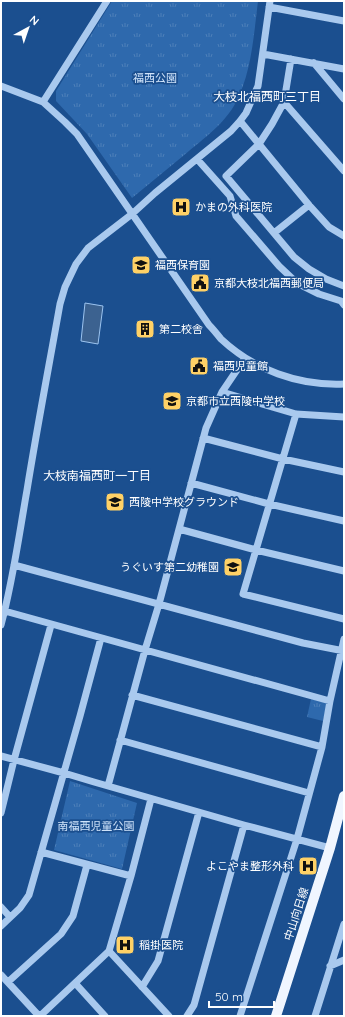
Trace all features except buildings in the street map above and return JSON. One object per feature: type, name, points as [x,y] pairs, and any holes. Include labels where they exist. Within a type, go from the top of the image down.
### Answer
[{"type":"main road","name":"中山向日線","points":[[276,1016],[330,848],[344,796]]},
{"type":"street","points":[[44,102],[107,1]]},
{"type":"street","points":[[1,625],[14,565],[60,304],[65,287],[76,264],[88,248],[132,214],[231,131],[246,113],[258,86],[270,4],[344,21]]},
{"type":"street","points":[[263,54],[344,69]]},
{"type":"street","points":[[291,59],[284,102],[272,124],[259,144],[226,176],[294,257],[309,269],[326,279],[344,286]]},
{"type":"street","points":[[314,63],[344,99]]},
{"type":"street","points":[[1,86],[44,102],[77,134],[209,325],[220,338],[245,358],[266,370],[299,380],[332,385],[344,384]]},
{"type":"street","points":[[284,102],[344,171]]},
{"type":"street","points":[[240,121],[309,205],[329,227],[344,236]]},
{"type":"street","points":[[197,159],[230,196],[236,216],[279,266],[297,283],[319,294],[341,301],[344,305]]},
{"type":"street","points":[[274,233],[309,205]]},
{"type":"street","points":[[108,786],[206,428],[222,392],[245,358]]},
{"type":"street","points":[[222,392],[296,414],[344,417]]},
{"type":"street","points":[[296,414],[243,594],[344,619]]},
{"type":"street","points":[[203,438],[283,459],[344,472]]},
{"type":"street","points":[[191,483],[269,504],[344,521]]},
{"type":"street","points":[[179,529],[256,550],[344,571]]},
{"type":"street","points":[[14,565],[303,643],[343,650]]},
{"type":"street","points":[[3,611],[330,701]]},
{"type":"street","points":[[1,813],[51,625]]},
{"type":"street","points":[[1,926],[20,908],[28,895],[64,773],[101,638]]},
{"type":"street","points":[[240,1016],[298,839],[322,747],[330,701],[343,650],[344,639]]},
{"type":"street","points":[[132,695],[322,747]]},
{"type":"street","points":[[120,740],[309,793]]},
{"type":"street","points":[[1,756],[330,848]]},
{"type":"street","points":[[1,975],[40,1016],[109,951],[131,876],[151,799]]},
{"type":"street","points":[[142,987],[158,961],[199,812]]},
{"type":"street","points":[[187,1016],[194,1005],[244,825]]},
{"type":"street","points":[[41,852],[131,876]]},
{"type":"street","points":[[8,982],[61,934],[72,916],[87,865]]},
{"type":"street","points":[[1,907],[10,917]]},
{"type":"street","points":[[314,1016],[344,924]]},
{"type":"street","points":[[109,951],[169,1016]]},
{"type":"street","points":[[330,966],[344,960]]},
{"type":"street","points":[[75,983],[106,1016]]},
{"type":"green space","name":"福西公園","points":[[112,1],[258,1],[250,62],[239,96],[229,114],[199,143],[132,198],[87,134],[56,101],[56,91]]},
{"type":"green space","points":[[311,699],[327,703],[323,721],[307,717]]},
{"type":"green space","name":"南福西児童公園","points":[[70,781],[137,803],[122,869],[54,850]]},
{"type":"shaded area","points":[[85,303],[103,306],[98,344],[81,341]]},
{"type":"place","name":"かまの外科医院","points":[[181,207]]},
{"type":"place","name":"福西保育園","points":[[141,265]]},
{"type":"place","name":"京都大枝北福西郵便局","points":[[200,283]]},
{"type":"place","name":"第二校舎","points":[[145,329]]},
{"type":"place","name":"福西児童館","points":[[199,366]]},
{"type":"place","name":"京都市立西陵中学校","points":[[172,401]]},
{"type":"place","name":"西陵中学校グラウンド","points":[[115,502]]},
{"type":"place","name":"うぐいす第二幼稚園","points":[[233,567]]},
{"type":"place","name":"よこやま整形外科","points":[[308,866]]},
{"type":"place","name":"稲掛医院","points":[[125,945]]},
{"type":"district","name":"大枝北福西町三丁目","points":[[267,96]]},
{"type":"district","name":"大枝南福西町一丁目","points":[[97,475]]}]
